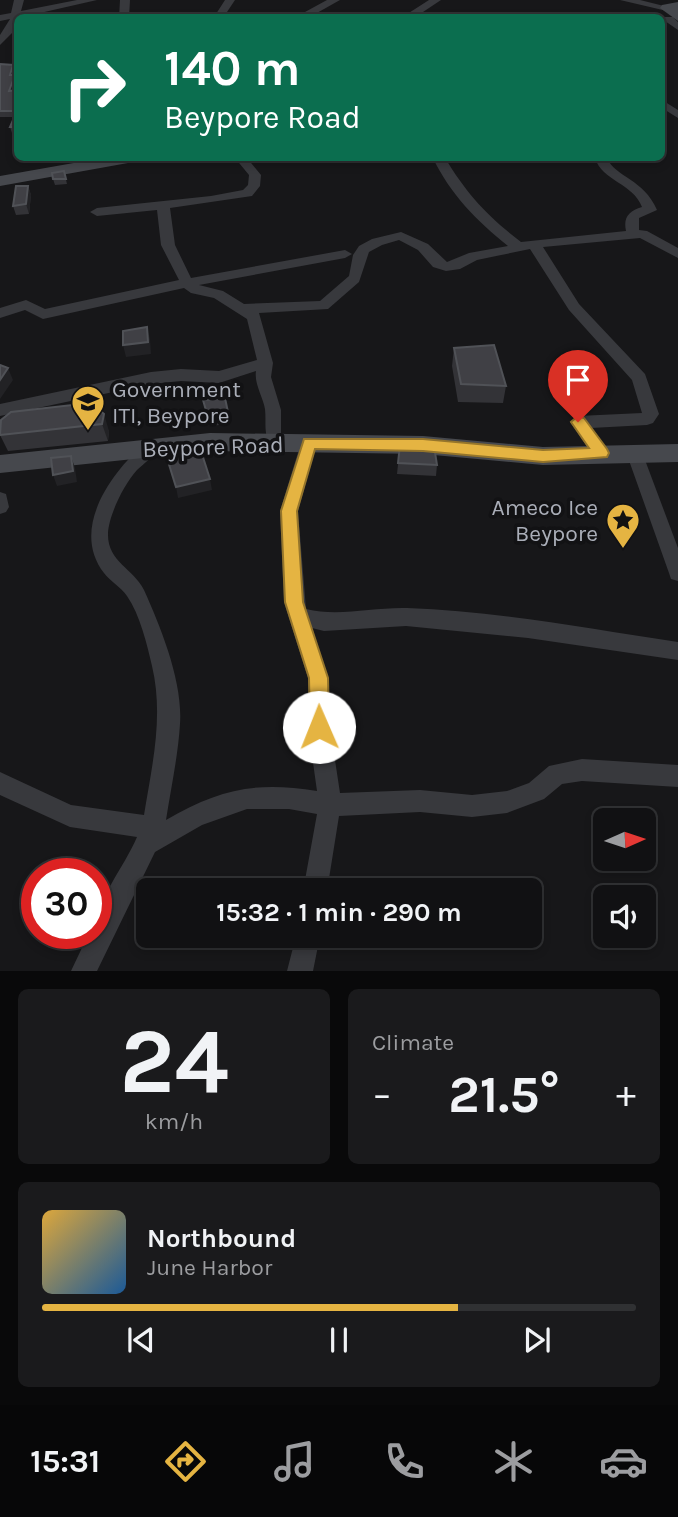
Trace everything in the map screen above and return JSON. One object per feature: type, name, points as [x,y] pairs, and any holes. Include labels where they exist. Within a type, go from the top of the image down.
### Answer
[{"type":"main road","points":[[0,181],[111,161]]},
{"type":"main road","name":"Beypore Road","points":[[0,464],[210,442],[423,445],[543,456],[678,453]]},
{"type":"street","points":[[22,14],[92,0]]},
{"type":"street","points":[[307,14],[335,0]]},
{"type":"street","points":[[412,14],[436,0]]},
{"type":"street","points":[[625,0],[671,14]]},
{"type":"street","points":[[0,42],[14,23]]},
{"type":"street","points":[[97,212],[163,206],[247,193],[254,186],[256,175],[244,161]]},
{"type":"street","points":[[441,161],[460,193],[484,220],[518,247]]},
{"type":"street","points":[[602,161],[604,168],[619,175],[646,197],[650,211],[638,211],[632,215],[630,220],[634,234]]},
{"type":"street","points":[[163,206],[168,245],[187,283],[196,290],[218,295],[254,317],[265,363],[263,377],[273,410],[273,435],[280,442],[306,443],[289,511],[294,602],[318,678],[319,727],[326,757],[330,805],[318,878]]},
{"type":"street","points":[[242,310],[323,306],[331,303],[335,296],[355,279],[360,255],[364,250],[379,241],[401,236],[423,247],[438,264],[446,267],[455,266],[474,256],[534,244],[583,242],[634,234],[653,238],[678,254]]},
{"type":"street","points":[[534,244],[574,307],[603,335],[639,379],[651,414],[647,419],[578,422],[601,453]]},
{"type":"street","points":[[0,313],[26,305],[43,314],[187,283],[345,254]]},
{"type":"street","points":[[0,410],[151,378],[181,374],[219,377],[265,363]]},
{"type":"street","points":[[84,971],[150,836],[170,722],[163,669],[151,628],[134,590],[110,567],[101,550],[99,532],[107,506],[128,468],[151,448]]},
{"type":"street","points":[[634,452],[678,573]]},
{"type":"street","points":[[0,499],[0,507]]},
{"type":"street","points":[[298,616],[324,622],[405,617],[528,629],[678,651]]},
{"type":"street","points":[[0,783],[70,816],[150,836],[196,815],[247,798],[289,798],[330,805],[420,801],[472,806],[507,802],[536,791],[557,774],[582,770],[678,776]]},
{"type":"street","points":[[300,971],[305,948]]},
{"type":"building","points":[[0,64],[13,65],[10,75],[14,75],[14,78],[9,91],[14,90],[14,111],[0,111]]},
{"type":"building","points":[[64,171],[66,179],[53,179],[52,173]]},
{"type":"building","points":[[16,186],[28,186],[26,204],[13,206]]},
{"type":"building","points":[[147,327],[148,342],[123,345],[123,331]]},
{"type":"building","points":[[494,345],[506,386],[461,384],[454,348]]},
{"type":"building","points":[[0,365],[8,368],[0,380]]},
{"type":"building","points":[[225,398],[228,412],[207,414],[203,400]]},
{"type":"building","points":[[90,403],[104,414],[102,424],[0,435],[1,420],[11,412]]},
{"type":"building","points":[[400,445],[434,446],[437,465],[398,463]]},
{"type":"building","points":[[201,451],[210,479],[176,487],[167,458]]},
{"type":"building","points":[[71,456],[73,471],[53,475],[51,458]]},
{"type":"place","name":"Government ITI, Beypore","points":[[88,432]]},
{"type":"place","name":"Ameco Ice Beypore","points":[[623,550]]},
{"type":"route","points":[[319,727],[318,678],[294,602],[289,511],[309,443],[423,445],[543,456],[601,453],[578,422]]}]
